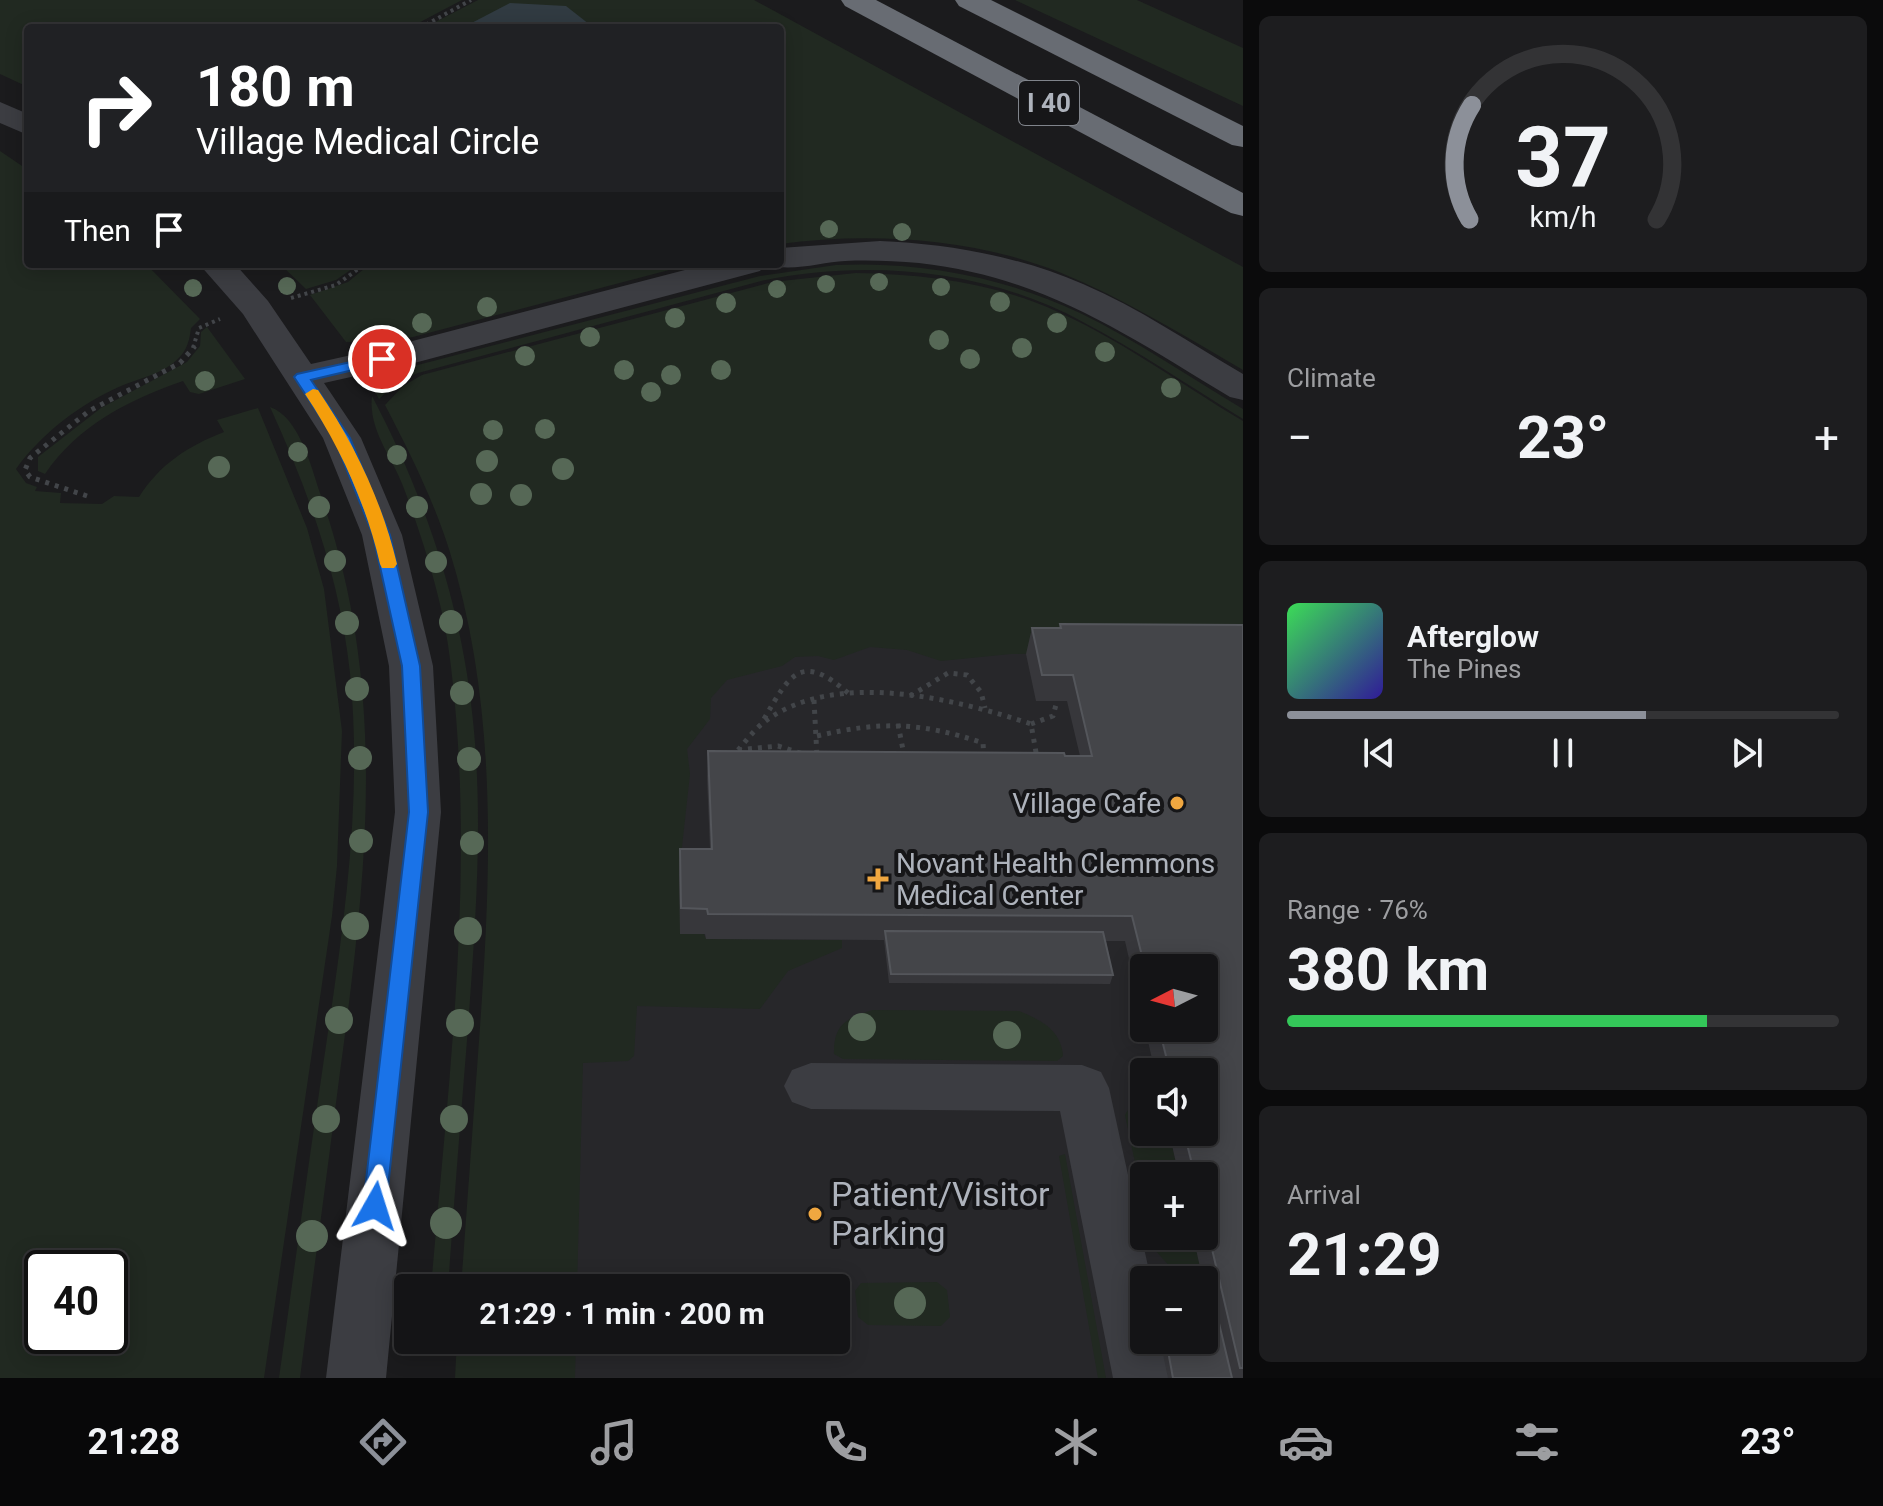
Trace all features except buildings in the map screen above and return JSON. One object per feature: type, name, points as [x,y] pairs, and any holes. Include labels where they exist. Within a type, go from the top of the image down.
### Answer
[{"type":"highway","name":"I 40","points":[[855,0],[1243,206]]},
{"type":"highway","name":"I 40","points":[[969,0],[1243,138]]},
{"type":"street","points":[[0,111],[24,124]]},
{"type":"street","points":[[784,257],[879,252],[928,255],[1010,270],[1045,281],[1100,306],[1243,389]]},
{"type":"street","points":[[220,268],[256,308],[342,438],[382,535],[411,666],[418,812],[356,1378]]},
{"type":"street","points":[[302,377],[421,350],[733,268]]},
{"type":"street","points":[[811,1086],[1082,1088],[1143,1378]]},
{"type":"path","points":[[427,24],[471,0]]},
{"type":"path","points":[[290,298],[336,285],[359,268]]},
{"type":"path","points":[[87,496],[30,477],[25,470],[30,458],[89,411],[180,363],[196,344],[199,328],[221,318]]},
{"type":"path","points":[[732,761],[764,720],[793,674],[809,668],[821,670],[849,694]]},
{"type":"path","points":[[909,697],[948,673],[967,675],[981,692],[985,708]]},
{"type":"path","points":[[764,720],[814,700],[849,694],[909,697],[985,708],[1031,724],[1053,716],[1057,701]]},
{"type":"path","points":[[814,700],[817,768]]},
{"type":"path","points":[[817,736],[872,723],[941,728],[983,743],[985,761],[971,761]]},
{"type":"path","points":[[898,724],[904,760]]},
{"type":"path","points":[[1031,724],[1038,765]]},
{"type":"path","points":[[738,750],[778,746],[817,759],[831,760]]},
{"type":"shaded area","points":[[0,0],[462,0],[417,24],[24,24],[24,85],[0,74]]},
{"type":"shaded area","points":[[478,0],[754,0],[1243,267],[1243,370],[1106,293],[1026,261],[957,245],[921,241],[849,239],[784,244],[784,24],[432,24]]},
{"type":"shaded area","points":[[1015,0],[1137,0],[1243,48],[1243,106]]},
{"type":"shaded area","points":[[510,3],[566,6],[589,24],[470,24]]},
{"type":"shaded area","points":[[0,151],[24,167],[24,268],[150,268],[200,319],[191,328],[183,353],[172,364],[106,393],[77,411],[38,443],[16,469],[26,483],[37,487],[35,491],[61,493],[60,503],[102,504],[114,496],[139,497],[156,475],[176,457],[224,432],[217,420],[258,408],[307,528],[324,589],[342,731],[332,916],[264,1378],[0,1378]]},
{"type":"shaded area","points":[[836,265],[899,266],[961,274],[1051,300],[1122,335],[1243,409],[1243,419],[1122,344],[1044,303],[965,280],[883,270],[801,274],[761,281],[418,373],[397,382],[379,399],[374,390],[414,366],[760,276]]},
{"type":"shaded area","points":[[284,268],[353,268],[336,280],[306,289]]},
{"type":"shaded area","points":[[365,268],[677,268],[394,341],[346,342],[310,295],[348,282]]},
{"type":"shaded area","points":[[856,273],[905,275],[1001,291],[1073,319],[1243,421],[1243,650],[1011,654],[941,661],[907,650],[870,647],[834,660],[818,656],[795,657],[782,666],[727,680],[711,698],[710,719],[687,749],[690,774],[679,874],[706,939],[842,940],[842,948],[788,971],[760,1009],[637,1006],[634,1056],[628,1061],[583,1063],[577,1274],[462,1274],[486,917],[488,855],[484,731],[465,609],[449,549],[412,458],[385,405],[403,386],[422,375],[772,282]]},
{"type":"shaded area","points":[[207,327],[245,379],[199,394],[190,392],[183,381],[144,396],[89,428],[45,474],[38,471],[38,457],[101,408],[187,362],[200,346],[201,332]]},
{"type":"shaded area","name":"Novant Health Clemmons Medical Center","points":[[426,379],[1243,428],[1243,1378],[477,1378],[479,1354],[850,1354],[850,1274],[484,1274],[519,791]]},
{"type":"shaded area","points":[[372,396],[410,476],[440,558],[462,644],[474,731],[478,805],[475,917],[449,1274],[432,1274],[457,978],[461,822],[458,745],[451,667],[439,599],[403,486],[377,431]]},
{"type":"shaded area","points":[[270,407],[280,412],[296,431],[320,493],[342,566],[356,638],[364,710],[366,781],[358,924],[300,1378],[279,1378],[344,915],[352,819],[353,722],[345,638],[331,570],[298,471]]},
{"type":"shaded area","points":[[873,1010],[1019,1011],[1042,1022],[1054,1033],[1063,1056],[1057,1061],[843,1059],[834,1054],[836,1036],[843,1024]]},
{"type":"shaded area","points":[[1130,1106],[1130,1139],[1125,1115]]},
{"type":"shaded area","points":[[1132,1146],[1172,1146],[1176,1162],[1135,1162]]},
{"type":"shaded area","points":[[1065,1154],[1106,1378],[1098,1378],[1059,1156]]},
{"type":"shaded area","points":[[1155,1250],[1196,1250],[1200,1266],[1169,1266]]},
{"type":"shaded area","points":[[937,1282],[947,1290],[950,1317],[941,1326],[868,1325],[858,1317],[855,1291],[861,1283]]},
{"type":"shaded area","points":[[456,1354],[576,1354],[575,1378],[455,1378]]},
{"type":"slow traffic","points":[[313,394],[342,438],[382,535],[388,564]]},
{"type":"place","name":"Village Cafe","points":[[1177,803]]},
{"type":"place","name":"Novant Health Clemmons Medical Center","points":[[878,879]]},
{"type":"place","name":"Patient/Visitor Parking","points":[[815,1214]]},
{"type":"route","points":[[375,1206],[418,812],[411,666],[382,535],[342,438],[302,377],[382,359]]}]
